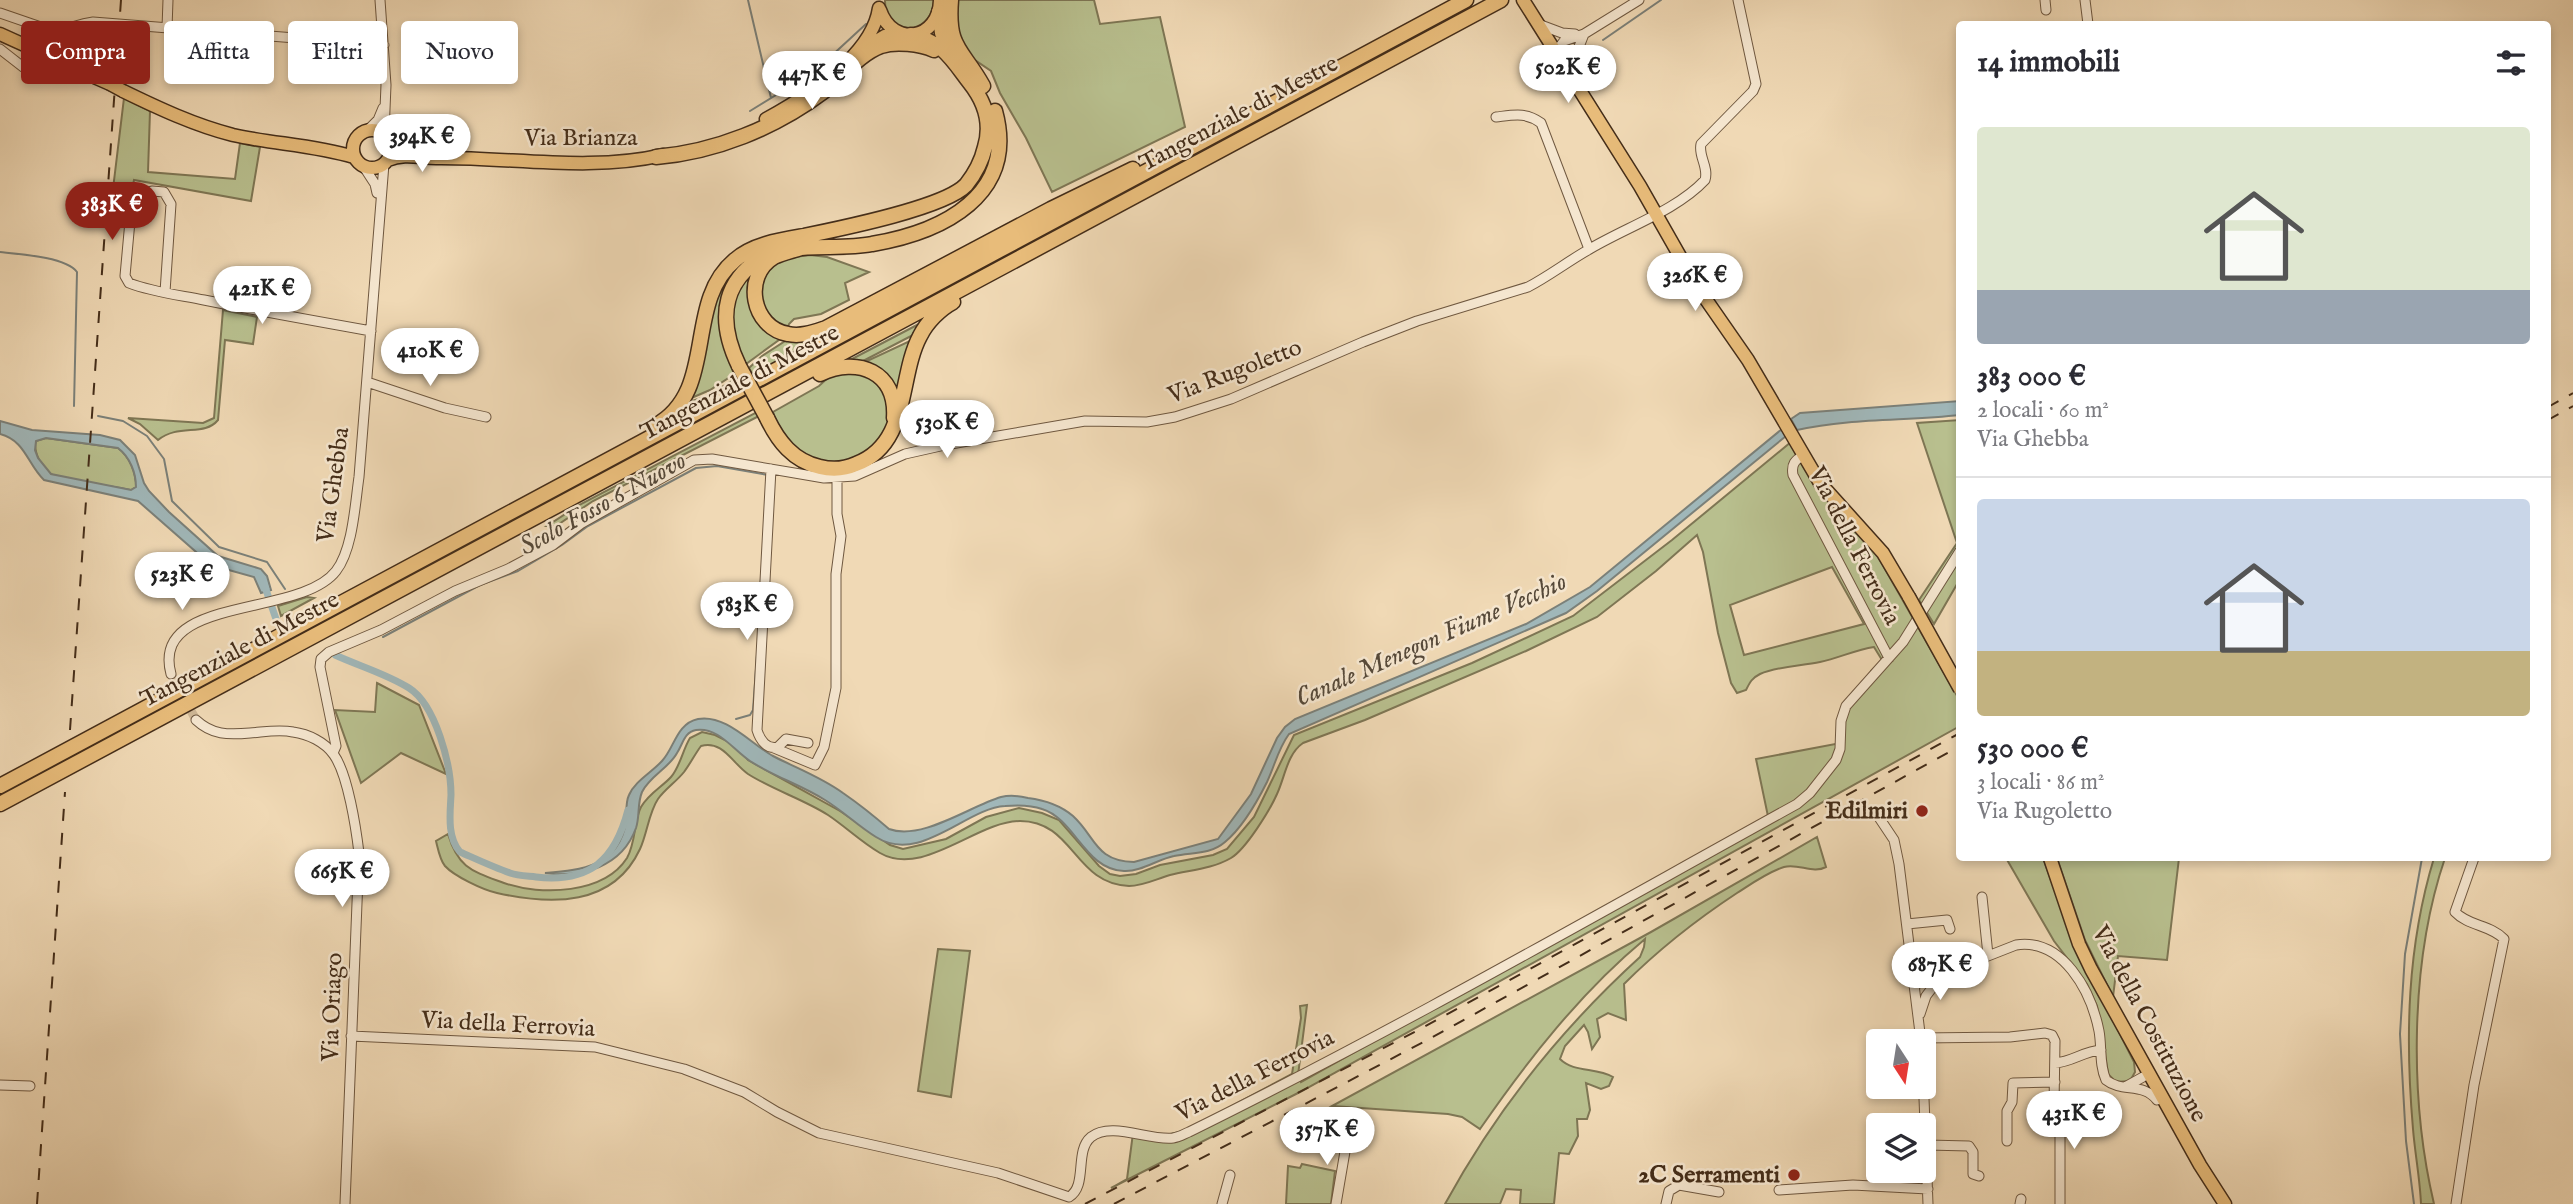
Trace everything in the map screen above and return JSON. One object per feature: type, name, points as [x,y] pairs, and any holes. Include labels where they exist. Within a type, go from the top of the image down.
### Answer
[{"type":"highway","points":[[951,0],[950,28],[959,61]]},
{"type":"highway","name":"Tangenziale di Mestre","points":[[0,786],[1466,0]]},
{"type":"highway","name":"Tangenziale di Mestre","points":[[0,804],[1501,0]]},
{"type":"highway","points":[[939,6],[942,33],[978,94],[989,122],[985,150],[966,184],[941,200],[766,255],[741,273],[733,285],[728,299],[726,327],[732,350],[776,437],[804,462],[827,468],[852,466],[865,461],[877,452],[893,427],[901,408],[914,350],[929,322],[946,306],[989,283],[1038,248]]},
{"type":"highway","points":[[590,470],[607,452],[661,423],[684,399],[697,363],[711,293],[718,279],[737,258],[750,251],[804,241],[871,244],[898,237],[946,221],[980,194],[995,170],[1000,132],[990,99],[959,61],[933,41],[905,34]]},
{"type":"highway","points":[[656,157],[686,155],[780,119],[804,105],[863,57],[884,45],[929,48],[959,61]]},
{"type":"highway","points":[[804,241],[773,258],[763,268],[756,283],[755,302],[760,314],[772,327],[787,334],[806,334],[826,328],[1088,190],[1196,139],[1211,137]]},
{"type":"highway","points":[[769,393],[782,394],[832,369],[849,366],[863,368],[881,378],[888,387],[894,410],[893,427]]},
{"type":"main road","points":[[1525,3],[1656,214],[1698,288],[1748,360],[1830,496],[1883,553],[1956,681]]},
{"type":"main road","points":[[879,4],[887,24],[905,34]]},
{"type":"main road","points":[[856,53],[876,26],[879,4]]},
{"type":"main road","points":[[856,53],[885,36],[928,29],[934,22],[939,6]]},
{"type":"main road","points":[[0,34],[168,112],[218,131],[271,142],[315,146],[342,144],[356,139],[368,130],[387,136],[391,151],[386,162],[374,168],[365,167],[354,157],[315,146]]},
{"type":"main road","name":"Via Brianza","points":[[386,162],[396,157],[446,157],[614,164],[656,157],[710,142],[759,123],[810,92],[856,53]]},
{"type":"main road","name":"Via Brianza","points":[[387,136],[418,150],[446,157]]},
{"type":"main road","points":[[354,157],[356,139]]},
{"type":"main road","name":"Via della Costituzione","points":[[2051,861],[2080,944],[2119,1021],[2141,1079],[2182,1133],[2225,1204]]},
{"type":"main road","points":[[2157,1100],[2174,1128],[2182,1133]]},
{"type":"street","points":[[168,21],[169,0]]},
{"type":"street","points":[[380,0],[382,21]]},
{"type":"street","points":[[1555,54],[1564,41],[1584,34],[1639,0]]},
{"type":"street","name":"Via Rugoletto","points":[[333,753],[336,746],[320,667],[321,659],[329,652],[382,630],[541,551],[582,523],[694,460],[712,459],[837,479],[855,476],[905,454],[945,445],[1085,421],[1147,422],[1175,417],[1231,399],[1417,321],[1528,287],[1589,249],[1656,214],[1705,180],[1706,169],[1701,144],[1753,91],[1756,84],[1738,0]]},
{"type":"street","points":[[2085,0],[2088,21]]},
{"type":"street","points":[[0,13],[23,21]]},
{"type":"street","points":[[1538,24],[1562,33],[1584,34]]},
{"type":"street","points":[[1574,83],[1575,57],[1584,34]]},
{"type":"street","points":[[0,49],[21,65]]},
{"type":"street","points":[[386,84],[387,136]]},
{"type":"street","points":[[368,130],[378,120],[386,96]]},
{"type":"street","points":[[1496,117],[1519,114],[1531,116],[1541,123],[1589,249]]},
{"type":"street","name":"Via Ghebba","points":[[171,674],[170,651],[178,635],[187,626],[219,615],[282,600],[326,580],[335,573],[345,554],[355,511],[379,206],[386,162]]},
{"type":"street","name":"Via Ghebba","points":[[365,167],[375,184],[379,206]]},
{"type":"street","points":[[162,291],[171,204],[164,192],[152,191],[141,194],[131,210],[125,276],[129,283],[162,291],[371,331]]},
{"type":"street","points":[[367,382],[445,408],[486,417]]},
{"type":"street","name":"Via della Ferrovia","points":[[1804,455],[1795,460],[1793,475],[1889,658]]},
{"type":"street","points":[[771,469],[757,728],[762,741],[815,765],[824,747],[836,688],[836,574],[841,536],[836,514],[837,479]]},
{"type":"street","name":"Via della Ferrovia","points":[[351,1036],[595,1047],[684,1069],[744,1092],[819,1133],[998,1173],[1069,1197],[1076,1191],[1084,1147],[1096,1134],[1112,1131],[1174,1138],[1189,1132],[1279,1088],[1436,1004],[1797,804],[1811,793],[1836,760],[1840,749],[1841,721],[1846,706],[1889,658],[1920,616],[1956,558]]},
{"type":"street","points":[[196,720],[203,727],[221,734],[280,731],[302,734],[318,741],[333,753]]},
{"type":"street","points":[[774,748],[786,739],[808,743]]},
{"type":"street","name":"Via Oriago","points":[[333,753],[342,772],[350,802],[359,853],[345,1204]]},
{"type":"street","points":[[1878,816],[1894,840],[1920,1029]]},
{"type":"street","points":[[2456,1204],[2474,1085],[2504,939],[2455,912],[2473,861]]},
{"type":"street","points":[[1982,897],[1988,955]]},
{"type":"street","points":[[1907,924],[1947,920],[1950,929]]},
{"type":"street","points":[[1914,985],[1988,955],[2027,944],[2039,945],[2057,954],[2070,968],[2092,1005],[2106,1080],[2115,1086],[2141,1079],[2157,1100]]},
{"type":"street","points":[[1911,963],[1921,972],[1937,977]]},
{"type":"street","points":[[1919,1021],[1926,996],[1937,977]]},
{"type":"street","points":[[1936,1039],[2045,1033],[2052,1035],[2055,1041],[2060,1204]]},
{"type":"street","points":[[2055,1063],[2069,1062],[2101,1050]]},
{"type":"street","points":[[2007,1142],[2007,1111],[2012,1102],[2013,1083],[2055,1082]]},
{"type":"street","points":[[0,1085],[30,1086]]},
{"type":"street","points":[[1336,1204],[1348,1134]]},
{"type":"street","points":[[1936,1145],[1969,1146],[1973,1152],[1973,1174],[1979,1176]]},
{"type":"street","points":[[1222,1204],[1230,1175]]},
{"type":"street","points":[[1928,1183],[1928,1204]]},
{"type":"street","points":[[1666,1204],[1669,1191],[1679,1185],[1719,1192]]},
{"type":"street","points":[[1779,1190],[1853,1185],[1928,1189]]},
{"type":"green space","points":[[885,0],[935,0],[925,22],[908,28],[892,21]]},
{"type":"green space","points":[[955,0],[1094,0],[1100,24],[1160,17],[1185,127],[1052,192],[991,71],[969,56],[955,33]]},
{"type":"green space","points":[[124,98],[150,111],[148,172],[235,179],[240,143],[260,147],[251,201],[134,180],[132,191],[113,189]]},
{"type":"green space","points":[[792,257],[827,257],[869,272],[845,283],[849,300],[821,314],[794,319],[786,332],[766,316],[761,289],[774,265]]},
{"type":"green space","points":[[749,258],[728,283],[736,373],[710,390],[689,399],[714,299],[733,268]]},
{"type":"green space","points":[[755,268],[752,298],[783,337],[746,364],[735,338],[732,308],[738,290]]},
{"type":"green space","points":[[223,310],[257,317],[253,344],[225,340],[218,420],[206,428],[174,432],[158,440],[140,424],[128,418],[203,423],[214,418]]},
{"type":"green space","points":[[917,325],[915,334],[859,363],[912,340],[900,396],[895,395],[850,360]]},
{"type":"green space","points":[[831,333],[753,375],[749,368],[790,338]]},
{"type":"green space","points":[[851,372],[872,378],[879,385],[889,408],[888,425],[879,441],[864,453],[846,461],[826,462],[806,455],[788,439],[773,412],[819,386],[831,375]]},
{"type":"green space","points":[[738,377],[741,381],[681,414],[686,403],[707,396]]},
{"type":"green space","points":[[757,412],[759,416],[593,501],[556,526],[547,526],[579,505]]},
{"type":"green space","points":[[1956,420],[1956,540],[1917,423]]},
{"type":"green space","points":[[46,438],[118,448],[132,466],[136,487],[131,490],[51,474],[41,464],[36,450],[36,441]]},
{"type":"green space","points":[[1791,442],[1877,555],[1956,694],[1956,728],[1300,1092],[1111,1188],[1127,1179],[1133,1133],[1162,1136],[1187,1130],[1292,1074],[1301,1018],[1300,1006],[1307,1005],[1298,1075],[1301,1082],[1769,821],[1756,759],[1841,743],[1845,714],[1870,678],[1871,671],[1882,660],[1874,647],[1820,662],[1767,671],[1753,679],[1746,690],[1737,693],[1731,683],[1718,633],[1703,552],[1697,535],[1597,617],[1526,651],[1365,720],[1303,743],[1293,753],[1269,809],[1237,853],[1216,865],[1139,885],[1111,883],[1096,875],[1052,831],[1038,824],[1020,821],[1003,823],[932,854],[914,859],[897,859],[873,849],[818,809],[748,774],[721,749],[709,745],[701,746],[684,772],[658,799],[640,849],[628,868],[614,882],[597,892],[559,900],[518,897],[491,891],[449,870],[442,861],[436,841],[448,834],[456,854],[468,867],[519,887],[536,890],[571,889],[603,879],[617,870],[627,858],[644,802],[674,773],[690,738],[702,732],[735,745],[748,760],[840,811],[890,845],[903,849],[946,839],[986,817],[1019,808],[1059,820],[1099,866],[1110,874],[1136,874],[1160,865],[1213,855],[1227,849],[1254,817],[1294,735],[1472,663],[1573,616],[1672,540]],"holes":[[[1832,567],[1864,624],[1744,655],[1730,605]]]},
{"type":"green space","points":[[1956,544],[1956,586],[1934,624],[1919,600]]},
{"type":"green space","points":[[307,597],[314,598],[281,616],[278,606]]},
{"type":"green space","points":[[377,683],[419,705],[446,774],[401,753],[361,783],[335,710],[375,712]]},
{"type":"green space","points":[[1817,837],[1826,867],[1784,867],[1760,878],[1722,903],[1664,947],[1624,984],[1626,1020],[1608,1013],[1597,1019],[1600,1037],[1592,1049],[1584,1025],[1565,1046],[1560,1059],[1566,1063],[1613,1077],[1609,1086],[1601,1089],[1586,1083],[1590,1110],[1587,1119],[1577,1119],[1578,1136],[1569,1154],[1559,1153],[1554,1204],[1520,1204],[1521,1190],[1506,1189],[1500,1204],[1445,1204],[1508,1104],[1557,1042],[1640,957],[1645,939],[1599,981],[1556,1028],[1480,1129],[1462,1117],[1448,1114],[1332,1106],[1651,932]]},
{"type":"green space","points":[[2008,861],[2044,861],[2073,941],[2134,1062],[2135,1072],[2130,1081],[2116,1082],[2108,1074],[2097,1006],[2087,984],[2054,941]]},
{"type":"green space","points":[[2058,861],[2179,861],[2167,960],[2118,956],[2113,997],[2085,940]]},
{"type":"green space","points":[[2433,861],[2444,861],[2433,898],[2425,941],[2417,1030],[2420,1120],[2434,1204],[2421,1204],[2410,1095],[2410,992],[2425,891]]},
{"type":"green space","points":[[938,949],[970,951],[951,1097],[918,1091]]},
{"type":"green space","points":[[1302,1164],[1335,1171],[1331,1204],[1286,1204],[1288,1166],[1300,1168]]},
{"type":"water","points":[[1956,401],[1956,415],[1837,423],[1797,430],[1791,419],[1800,413]]},
{"type":"water","points":[[0,421],[32,430],[100,435],[120,440],[135,455],[149,491],[169,512],[218,556],[261,569],[267,576],[271,590],[261,593],[254,577],[211,565],[138,501],[44,480],[21,447],[9,437],[0,434]],"holes":[[[46,438],[118,448],[126,456],[135,476],[136,487],[131,490],[51,474],[35,450],[36,441]]]},
{"type":"water","points":[[1782,429],[1786,436],[1597,591],[1566,613],[1289,734],[1249,814],[1231,836],[1213,849],[1124,871],[1099,862],[1053,814],[1019,805],[990,809],[926,840],[893,844],[876,837],[832,804],[750,761],[719,736],[712,732],[696,730],[686,736],[674,758],[642,792],[636,828],[621,852],[611,861],[586,871],[573,874],[545,873],[585,867],[607,857],[615,849],[622,837],[627,801],[632,790],[662,761],[680,731],[698,719],[728,725],[773,756],[835,787],[889,829],[902,831],[931,827],[989,801],[1015,796],[1046,802],[1063,809],[1081,824],[1104,853],[1121,861],[1134,862],[1218,839],[1251,794],[1277,738],[1295,719],[1526,624],[1590,587]]},
{"type":"waterway","points":[[748,0],[771,98]]},
{"type":"waterway","points":[[1603,40],[1661,0]]},
{"type":"waterway","points":[[750,111],[815,71],[866,24]]},
{"type":"waterway","name":"Scolo Fosso 6 Nuovo","points":[[0,252],[53,260],[77,272],[74,406]]},
{"type":"waterway","name":"Scolo Fosso 6 Nuovo","points":[[98,416],[123,421],[147,436],[164,459],[172,501],[219,547],[267,562],[285,589]]},
{"type":"waterway","name":"Scolo Fosso 6 Nuovo","points":[[383,637],[480,585],[518,571],[588,526],[696,468],[717,466],[768,475]]},
{"type":"waterway","name":"Canale Menegon Fiume Vecchio","points":[[264,584],[276,619]]},
{"type":"waterway","name":"Canale Menegon Fiume Vecchio","points":[[335,655],[409,688],[427,708],[445,752],[451,795],[451,832],[460,852],[516,875],[555,878],[571,876],[585,872],[607,855],[616,842],[628,810]]},
{"type":"waterway","name":"Scolo Fosso 6 Nuovo","points":[[736,719],[750,715],[753,710],[757,655]]},
{"type":"waterway","points":[[2414,1204],[2406,1141],[2400,1034],[2405,954],[2421,861]]},
{"type":"tunnel","points":[[171,674],[196,720]]},
{"type":"railway","points":[[70,730],[121,0]]},
{"type":"railway","points":[[2551,405],[2573,393]]},
{"type":"railway","points":[[2551,418],[2573,406]]},
{"type":"railway","points":[[1085,1204],[1424,1027],[1956,735]]},
{"type":"railway","points":[[1114,1204],[1431,1038],[1956,748]]},
{"type":"railway","points":[[37,1204],[65,792]]},
{"type":"place","name":"Edilmiri","points":[[1922,811]]},
{"type":"place","name":"2C Serramenti","points":[[1794,1175]]}]
